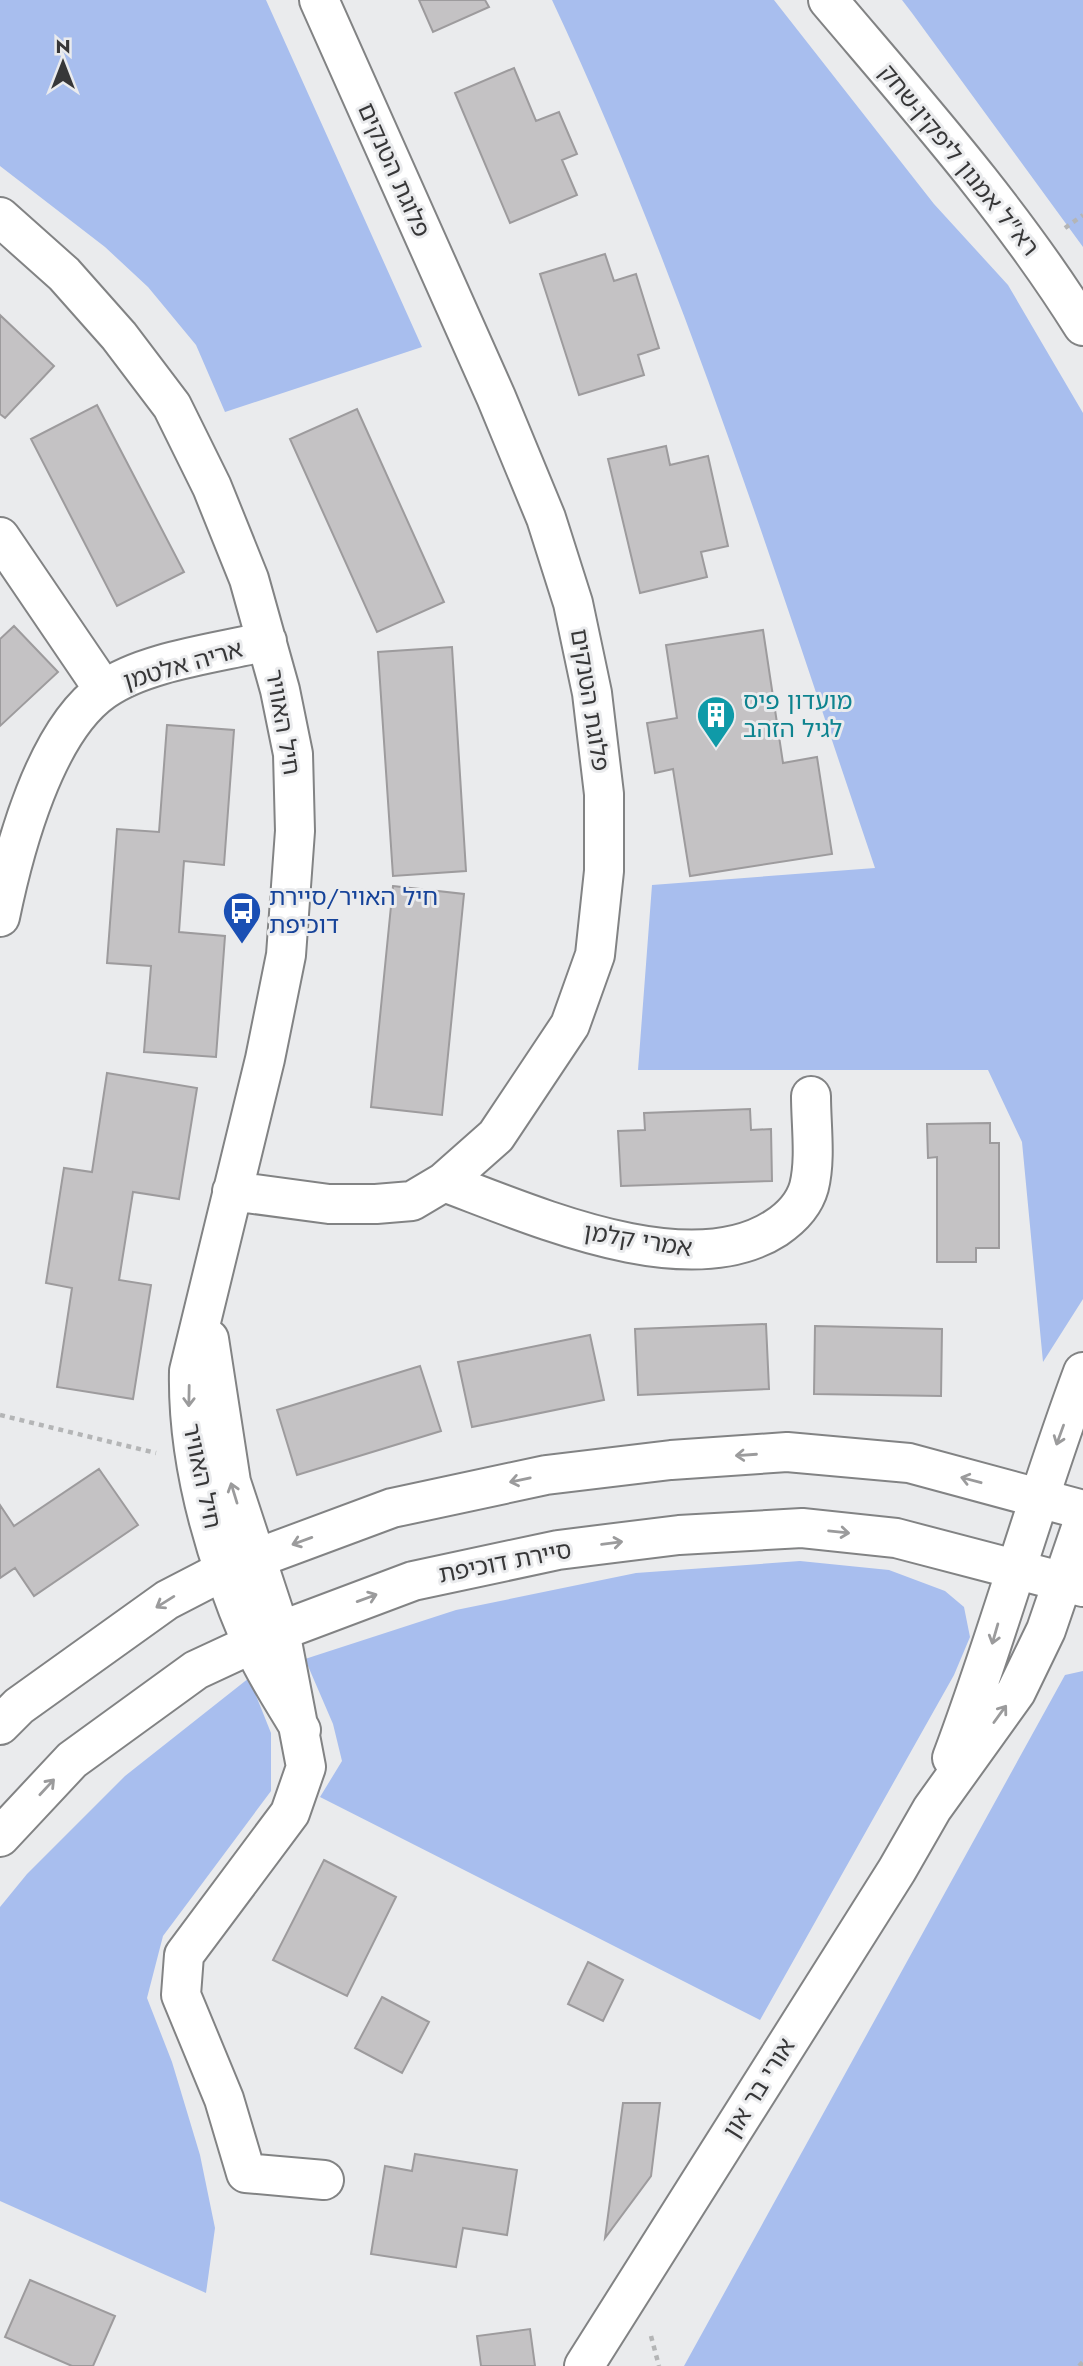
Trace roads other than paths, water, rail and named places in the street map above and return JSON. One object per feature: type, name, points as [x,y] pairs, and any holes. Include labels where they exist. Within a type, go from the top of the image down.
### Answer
[{"type":"street","name":"פלוגת הטנקים","points":[[232,1191],[329,1204],[376,1204],[412,1201],[444,1182],[496,1136],[570,1026],[595,955],[604,872],[604,794],[592,693],[573,603],[546,518],[496,397],[319,0]]},
{"type":"street","name":"רא\"ל אמנון ליפקין-שחק","points":[[828,0],[1005,213],[1055,281],[1083,326]]},
{"type":"street","name":"חיל האוויר","points":[[0,217],[64,274],[119,336],[172,406],[212,486],[249,579],[280,690],[293,754],[295,831],[286,955],[189,1371],[188,1416],[196,1462],[240,1564],[301,1730],[306,1767],[290,1813],[184,1955],[181,1995],[225,2099],[246,2173],[324,2180]]},
{"type":"street","points":[[0,537],[104,690]]},
{"type":"street","name":"אריה אלטמן","points":[[0,918],[39,779],[70,724],[104,690],[144,671],[267,641]]},
{"type":"street","name":"אמרי קלמן","points":[[444,1182],[589,1234],[703,1250],[755,1241],[793,1217],[808,1188],[811,1096]]},
{"type":"street","name":"חיל האוויר","points":[[206,1305],[240,1564]]},
{"type":"street","points":[[1014,1569],[1037,1497],[1083,1373]]},
{"type":"street","points":[[0,1725],[19,1706],[167,1600],[240,1564],[392,1508],[546,1475],[671,1460],[787,1452],[909,1463],[1083,1510]]},
{"type":"street","points":[[1074,1585],[1083,1522]]},
{"type":"street","name":"סיירת דוכיפת","points":[[0,1837],[72,1760],[196,1670],[266,1637],[413,1581],[558,1550],[679,1535],[802,1528],[896,1538],[1074,1585]]},
{"type":"street","name":"אורי בר און","points":[[932,1809],[983,1675],[1014,1569]]},
{"type":"street","name":"אורי בר און","points":[[584,2366],[897,1870],[932,1809],[1016,1692],[1046,1630],[1074,1585]]},
{"type":"place","name":"מועדון פיס לגיל הזהב","points":[[716,749]]},
{"type":"place","name":"חיל האויר/סיירת דוכיפת","points":[[242,945]]}]
